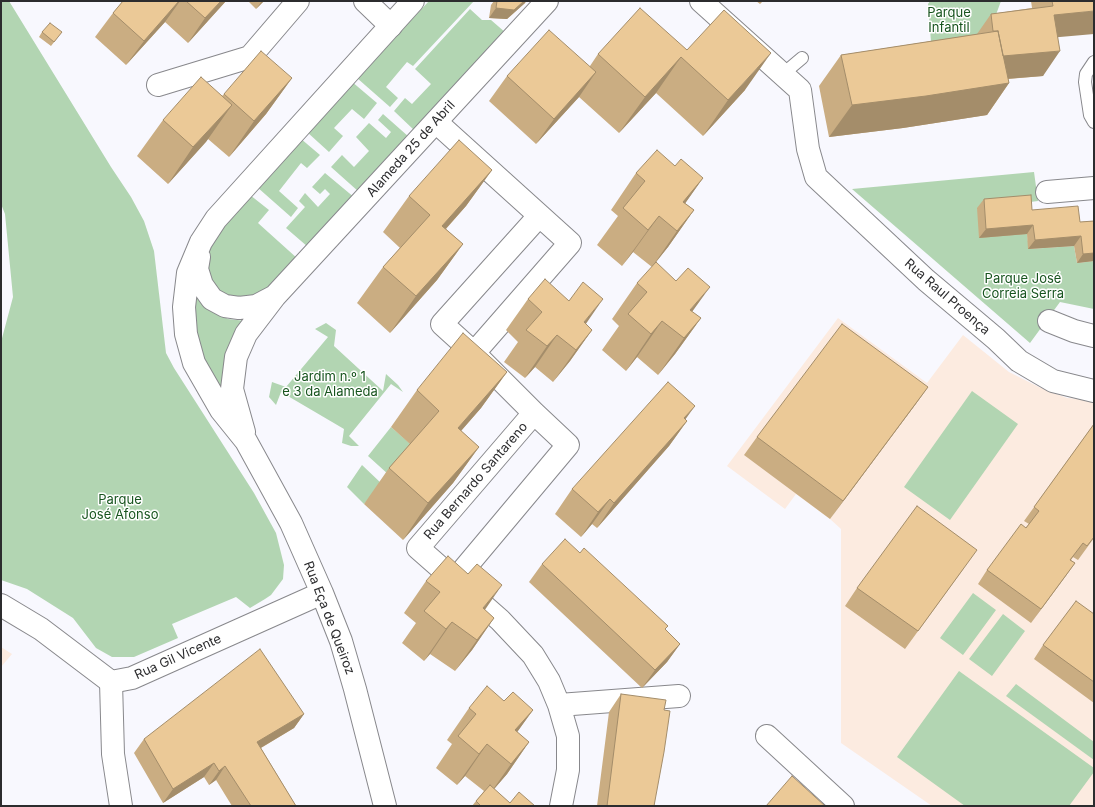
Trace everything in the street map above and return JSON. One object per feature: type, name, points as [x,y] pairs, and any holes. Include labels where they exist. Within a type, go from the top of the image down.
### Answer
[{"type":"street","points":[[158,85],[250,56],[298,1]]},
{"type":"street","points":[[365,1],[391,26]]},
{"type":"street","name":"Alameda 25 de Abril","points":[[246,441],[221,410],[194,363],[186,334],[184,307],[188,273],[201,242],[216,219],[413,1]]},
{"type":"street","name":"Alameda 25 de Abril","points":[[246,441],[232,389],[236,357],[246,334],[275,296],[547,1]]},
{"type":"street","points":[[701,1],[783,74]]},
{"type":"street","name":"Rua Raul Proença","points":[[783,74],[800,90],[808,149],[816,177],[926,280],[996,339],[1019,361],[1053,381],[1094,390]]},
{"type":"street","points":[[436,122],[570,243],[474,353]]},
{"type":"street","points":[[1047,192],[1094,188]]},
{"type":"street","name":"Rua Bernardo Santareno","points":[[454,581],[568,445],[474,353],[442,324],[539,216]]},
{"type":"street","name":"Alameda 25 de Abril","points":[[201,242],[197,269],[202,285],[212,299],[225,306],[239,308],[256,306],[275,296]]},
{"type":"street","points":[[1049,321],[1074,331],[1094,336]]},
{"type":"street","name":"Rua Bernardo Santareno","points":[[534,413],[418,548],[500,620],[533,655],[549,681],[559,705],[568,736],[568,770],[561,806]]},
{"type":"street","name":"Rua Eça de Queiroz","points":[[246,441],[291,523],[322,593],[340,641],[355,689],[385,806]]},
{"type":"street","name":"Rua Gil Vicente","points":[[112,682],[132,678],[322,593]]},
{"type":"street","points":[[1,605],[40,629],[112,682],[113,754],[121,806]]},
{"type":"street","points":[[559,705],[679,696]]},
{"type":"street","points":[[767,736],[843,806]]},
{"type":"lane","points":[[783,74],[802,58]]},
{"type":"lane","points":[[1094,62],[1086,74],[1085,82],[1090,115],[1094,122]]},
{"type":"shaded area","points":[[838,318],[927,383],[963,335],[1009,372],[1039,387],[1067,398],[1094,400],[1094,806],[932,806],[841,743],[841,529],[796,494],[785,509],[727,466]]},
{"type":"shaded area","points":[[1,647],[12,654],[1,667]]},
{"type":"green space","name":"Parque José Afonso","points":[[1,1],[9,1],[131,197],[144,221],[154,251],[166,353],[174,368],[254,493],[276,533],[284,565],[283,579],[271,595],[265,599],[250,608],[236,597],[172,624],[178,638],[134,657],[112,657],[96,648],[73,618],[27,589],[1,580],[1,342],[13,297],[5,214],[1,204]]},
{"type":"green space","points":[[429,1],[474,1],[413,66],[407,62],[386,87],[398,98],[390,107],[357,78]]},
{"type":"green space","name":"Parque Infantil","points":[[930,1],[1001,1],[990,31],[973,39],[931,42],[928,4]]},
{"type":"green space","points":[[470,9],[482,20],[491,20],[506,33],[415,131],[394,111],[405,98],[412,104],[431,84],[415,69]]},
{"type":"green space","points":[[351,81],[377,103],[364,119],[352,109],[334,128],[343,136],[329,152],[307,132]]},
{"type":"green space","points":[[383,114],[409,137],[359,192],[331,167],[342,155],[354,167],[369,151],[356,137],[369,123],[386,138],[391,132],[378,120]]},
{"type":"green space","points":[[300,138],[320,155],[307,168],[301,163],[279,191],[298,208],[291,217],[257,187]]},
{"type":"green space","name":"Parque José Correia Serra","points":[[1034,172],[1038,201],[977,209],[1027,234],[1029,249],[1074,246],[1077,263],[1094,261],[1094,309],[1060,302],[1030,343],[852,189]]},
{"type":"green space","points":[[325,173],[355,198],[308,247],[286,228],[305,207],[299,201],[305,193],[318,207],[330,194],[325,189],[320,194],[312,187]]},
{"type":"green space","points":[[250,195],[269,210],[258,223],[298,259],[265,292],[248,299],[230,298],[215,292],[203,260],[208,243]]},
{"type":"green space","points":[[198,282],[209,309],[228,319],[246,321],[248,330],[238,424],[210,378],[198,341],[194,307]]},
{"type":"green space","name":"Jardim n.º 1 e 3 da Alameda","points":[[326,323],[336,330],[334,346],[383,391],[386,374],[403,392],[391,384],[349,436],[359,446],[351,446],[342,443],[344,429],[281,392],[276,405],[269,397],[272,382],[286,387],[328,337],[315,329]]},
{"type":"green space","points":[[972,391],[1018,424],[950,520],[904,487]]},
{"type":"green space","points":[[391,427],[414,447],[389,475],[368,456]]},
{"type":"green space","points":[[362,465],[382,484],[364,504],[347,487]]},
{"type":"green space","points":[[973,593],[996,610],[963,655],[940,638]]},
{"type":"green space","points":[[1003,614],[1025,631],[992,676],[969,659]]},
{"type":"green space","points":[[959,671],[1094,768],[1094,772],[1069,806],[965,806],[897,757]]},
{"type":"green space","points":[[1016,684],[1094,742],[1094,760],[1006,696]]},
{"type":"building","points":[[123,1],[179,1],[144,41],[113,13]]},
{"type":"building","points":[[186,1],[221,1],[205,18]]},
{"type":"building","points":[[497,1],[524,1],[514,10],[496,8]]},
{"type":"building","points":[[1052,1],[1094,1],[1094,11],[1054,15],[1060,51],[1003,56],[998,31],[993,31],[991,14],[1053,6]]},
{"type":"building","points":[[640,8],[687,50],[724,10],[771,53],[728,100],[681,57],[645,97],[598,54]]},
{"type":"building","points":[[50,23],[62,32],[54,42],[42,32]]},
{"type":"building","points":[[549,30],[596,72],[554,119],[507,76]]},
{"type":"building","points":[[998,31],[1009,83],[926,96],[852,105],[841,55]]},
{"type":"building","points":[[261,51],[292,78],[254,121],[224,94]]},
{"type":"building","points":[[201,77],[232,105],[193,147],[163,120]]},
{"type":"building","points":[[459,140],[492,170],[442,226],[463,244],[416,296],[383,267],[430,215],[409,196]]},
{"type":"building","points":[[657,150],[675,166],[681,159],[703,178],[683,202],[694,210],[677,231],[659,216],[648,230],[623,208],[645,181],[636,173]]},
{"type":"building","points":[[1031,195],[1032,210],[1078,206],[1080,222],[1094,221],[1094,253],[1083,254],[1081,236],[1035,240],[1033,225],[986,229],[984,199]]},
{"type":"building","points":[[656,262],[676,281],[688,268],[710,287],[690,310],[701,318],[684,338],[662,321],[651,334],[628,314],[647,292],[637,283]]},
{"type":"building","points":[[545,279],[569,301],[583,282],[603,299],[584,322],[592,330],[576,350],[557,335],[547,346],[526,330],[542,312],[528,299]]},
{"type":"building","points":[[842,324],[928,387],[843,501],[757,437]]},
{"type":"building","points":[[463,333],[507,372],[458,428],[479,447],[428,503],[389,468],[439,411],[417,390]]},
{"type":"building","points":[[668,382],[695,406],[684,418],[687,421],[614,503],[610,499],[598,512],[572,489]]},
{"type":"building","points":[[1094,424],[1094,537],[1087,546],[1083,543],[1070,560],[1075,563],[1041,609],[987,570],[1021,524],[1026,528],[1039,511],[1034,507]]},
{"type":"building","points":[[917,506],[977,550],[918,631],[857,588]]},
{"type":"building","points":[[565,539],[580,553],[584,548],[668,626],[665,629],[680,644],[655,670],[542,564]]},
{"type":"building","points":[[448,556],[468,574],[477,564],[502,585],[483,608],[494,618],[477,640],[452,622],[446,629],[424,611],[440,592],[426,581]]},
{"type":"building","points":[[1076,601],[1094,614],[1094,682],[1043,645]]},
{"type":"building","points":[[260,649],[304,714],[257,742],[296,806],[251,806],[225,766],[219,771],[214,763],[173,789],[144,739]]},
{"type":"building","points":[[487,686],[504,701],[513,692],[533,710],[515,730],[529,742],[511,764],[487,744],[479,754],[458,736],[476,714],[469,708]]},
{"type":"building","points":[[621,694],[666,700],[664,710],[670,711],[654,806],[607,806]]},
{"type":"building","points":[[792,776],[825,806],[766,806]]},
{"type":"building","points":[[490,785],[510,803],[519,792],[535,806],[481,806],[476,801]]}]
